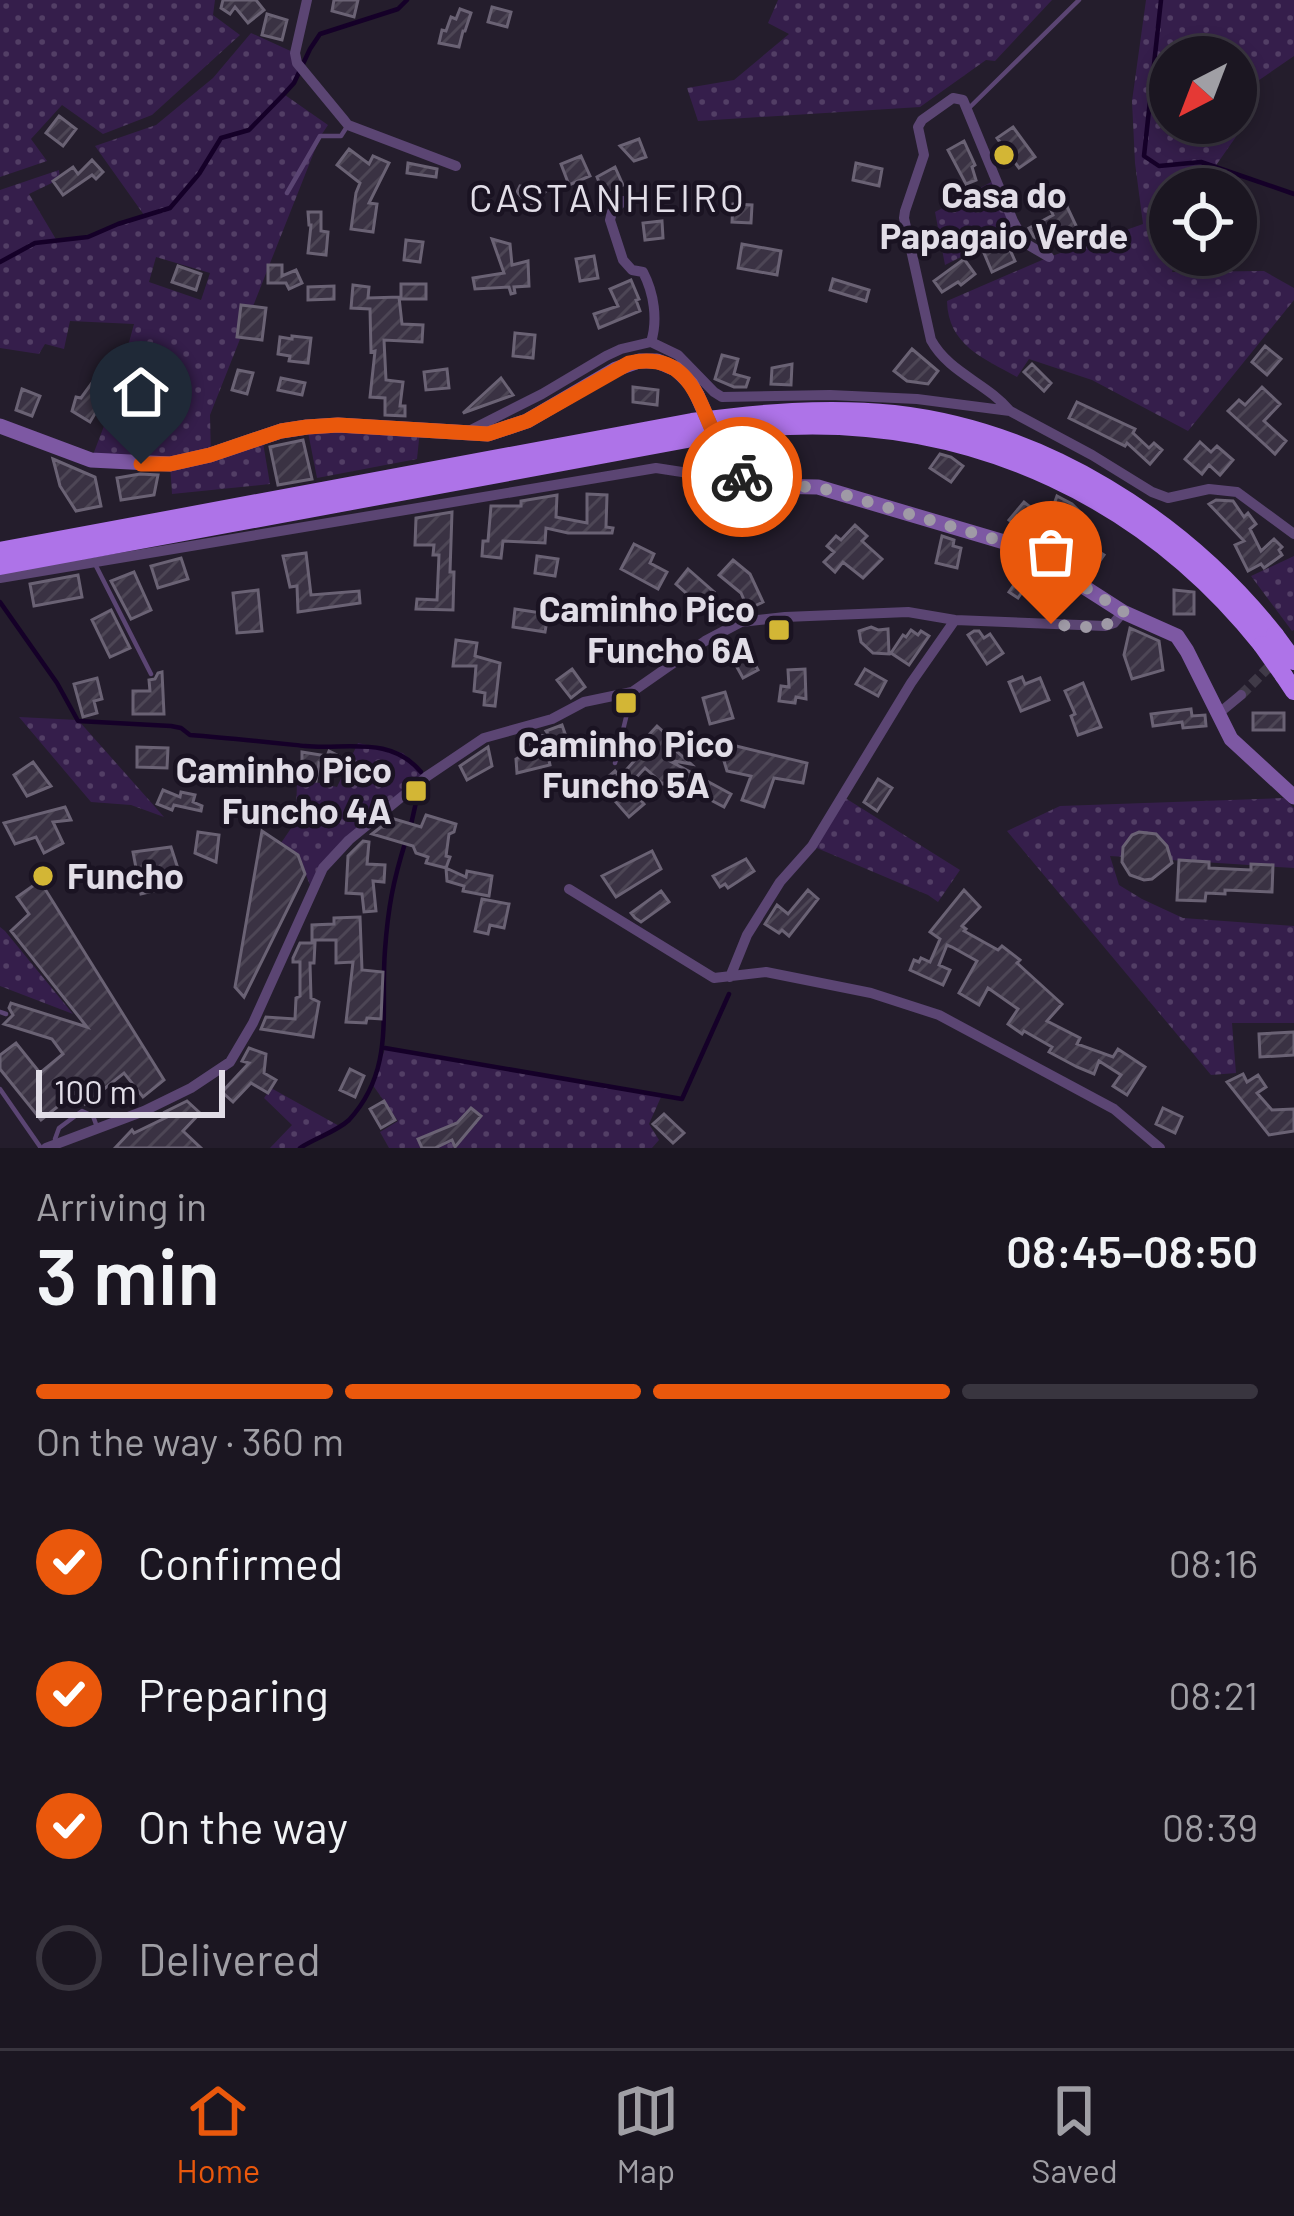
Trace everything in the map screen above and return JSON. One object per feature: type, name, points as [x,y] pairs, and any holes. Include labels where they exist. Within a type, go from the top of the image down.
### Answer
[{"type":"highway","points":[[0,551],[692,422],[784,411],[879,413],[945,423],[1039,454],[1149,514],[1226,580],[1291,676]]},
{"type":"highway","points":[[0,566],[698,437],[788,426],[848,426],[969,446],[1090,496],[1186,563],[1269,640]]},
{"type":"street","points":[[308,0],[297,63],[348,124],[456,166]]},
{"type":"street","points":[[1049,257],[1025,243],[1017,229],[963,100],[953,98],[922,120],[918,127],[924,155],[904,218],[934,347],[950,365],[1010,411],[1152,492],[1168,498],[1209,489],[1237,492],[1294,534]]},
{"type":"street","points":[[622,201],[610,220],[623,260],[632,270],[643,272],[651,288],[651,342]]},
{"type":"street","points":[[465,433],[606,356],[651,342],[678,355],[722,397],[896,398],[1010,411]]},
{"type":"street","points":[[0,426],[91,460],[141,464],[190,460],[307,427],[488,434],[514,427],[616,369],[657,361],[676,369],[691,384],[723,454],[743,478],[763,486],[818,487],[1011,544],[1124,612],[1177,636],[1240,749],[1294,797]]},
{"type":"street","points":[[0,578],[656,468],[708,476],[734,470]]},
{"type":"street","points":[[47,1147],[137,1114],[191,1088],[230,1062],[253,1023],[323,868],[349,840],[426,777],[484,738],[552,719],[584,702],[632,692],[741,622],[908,612],[956,620],[1105,626],[1124,612]]},
{"type":"street","points":[[730,976],[747,935],[780,882],[812,846],[911,683],[956,620]]},
{"type":"street","points":[[1218,715],[1241,695]]},
{"type":"street","points":[[569,889],[714,978],[766,972],[871,993],[939,1015],[1114,1109],[1160,1148]]},
{"type":"lane","points":[[967,110],[1079,0]]},
{"type":"lane","points":[[287,193],[320,136],[341,136],[348,124]]},
{"type":"lane","points":[[95,564],[151,674]]},
{"type":"lane","points":[[615,763],[632,692]]},
{"type":"lane","points":[[0,1088],[47,1147],[76,1113],[90,1114],[97,1127]]},
{"type":"shaded area","points":[[0,0],[215,0],[213,15],[240,35],[152,115],[103,134],[62,105],[31,139],[47,161],[0,177]]},
{"type":"shaded area","points":[[778,0],[1052,0],[995,61],[986,60],[920,107],[698,121],[687,88],[734,80],[789,34],[768,23]]},
{"type":"shaded area","points":[[1146,0],[1294,0],[1294,56],[1257,82],[1257,36],[1149,36],[1149,144],[1231,144],[1214,168],[1149,168],[1149,276],[1257,276],[1257,271],[1264,271],[1294,288],[1294,300],[1188,431],[1092,380],[1029,359],[1017,377],[970,348],[949,316],[947,301],[1049,257],[1143,224],[1132,101]]},
{"type":"shaded area","points":[[251,33],[295,53],[303,63],[285,95],[328,125],[210,415],[211,455],[262,437],[270,484],[172,494],[170,464],[91,460],[134,324],[70,321],[64,349],[45,344],[39,354],[0,348],[0,190],[59,170],[60,179],[29,194],[57,241],[88,237],[144,215],[95,146],[156,125],[213,78]],"holes":[[[156,257],[210,273],[201,300],[149,282]]]},
{"type":"shaded area","points":[[995,180],[1017,229],[945,265],[935,212]]},
{"type":"shaded area","points":[[307,427],[420,430],[417,459],[317,478]]},
{"type":"shaded area","points":[[1294,556],[1294,630],[1292,631],[1251,576]]},
{"type":"shaded area","points":[[19,717],[78,720],[164,817],[131,805],[91,802]]},
{"type":"shaded area","points":[[358,743],[403,753],[426,777],[349,840],[312,890],[298,855],[281,843],[296,821],[297,778],[337,787]]},
{"type":"shaded area","points":[[842,796],[960,870],[938,902],[812,846]]},
{"type":"shaded area","points":[[1284,798],[1294,808],[1294,868],[1110,856],[1119,885],[1183,918],[1294,926],[1294,1023],[1232,1023],[1236,1073],[1211,1075],[1007,831],[1060,806]]},
{"type":"shaded area","points":[[0,927],[5,931],[73,1014],[0,986]]},
{"type":"shaded area","points":[[385,1049],[661,1097],[649,1124],[659,1140],[652,1148],[389,1148],[380,1132],[398,1121],[372,1084]]},
{"type":"shaded area","points":[[271,1088],[341,1127],[302,1148],[270,1148],[292,1125],[264,1098]]},
{"type":"building","points":[[223,0],[256,0],[264,10],[248,23],[235,7],[230,14],[221,8]]},
{"type":"building","points":[[334,0],[358,0],[354,17],[332,11]]},
{"type":"building","points":[[492,7],[511,12],[507,27],[488,22]]},
{"type":"building","points":[[460,9],[471,13],[459,47],[439,43],[442,30],[446,31]]},
{"type":"building","points":[[267,14],[287,20],[282,40],[262,35]]},
{"type":"building","points":[[59,116],[76,129],[63,146],[46,133]]},
{"type":"building","points":[[1013,127],[1035,157],[1019,168],[997,138]]},
{"type":"building","points":[[639,139],[646,157],[634,161],[620,146]]},
{"type":"building","points":[[964,141],[976,180],[966,184],[948,150]]},
{"type":"building","points":[[349,149],[369,164],[373,156],[389,163],[369,203],[377,204],[373,232],[351,229],[360,183],[337,165]]},
{"type":"building","points":[[581,156],[590,176],[569,185],[561,164]]},
{"type":"building","points":[[92,160],[103,172],[63,195],[53,181],[73,167],[78,174]]},
{"type":"building","points":[[408,163],[437,169],[436,177],[407,173]]},
{"type":"building","points":[[856,163],[882,169],[879,186],[853,180]]},
{"type":"building","points":[[615,167],[623,185],[604,195],[597,177]]},
{"type":"building","points":[[520,186],[547,190],[530,206],[517,192]]},
{"type":"building","points":[[1062,196],[1080,234],[1066,241],[1060,229],[1040,240],[1034,237],[1029,228],[1053,215],[1048,203]]},
{"type":"building","points":[[733,204],[752,205],[751,223],[732,222]]},
{"type":"building","points":[[308,212],[321,212],[321,231],[328,232],[326,255],[308,253]]},
{"type":"building","points":[[662,221],[663,238],[645,240],[643,223]]},
{"type":"building","points":[[492,239],[510,244],[512,265],[528,261],[529,286],[514,287],[511,294],[509,287],[475,289],[473,278],[504,273]]},
{"type":"building","points":[[406,240],[423,242],[420,262],[404,260]]},
{"type":"building","points":[[1007,243],[1015,261],[992,272],[984,253]]},
{"type":"building","points":[[742,244],[781,251],[777,275],[738,268]]},
{"type":"building","points":[[594,256],[598,278],[580,281],[576,259]]},
{"type":"building","points":[[964,259],[975,274],[942,292],[934,281]]},
{"type":"building","points":[[268,265],[282,265],[282,276],[296,270],[302,283],[289,289],[286,283],[268,283]]},
{"type":"building","points":[[178,266],[201,274],[196,290],[172,282]]},
{"type":"building","points":[[833,279],[869,290],[866,301],[830,290]]},
{"type":"building","points":[[631,280],[640,311],[599,328],[594,314],[618,306],[610,289]]},
{"type":"building","points":[[401,284],[426,284],[426,299],[401,299]]},
{"type":"building","points":[[353,285],[369,287],[368,298],[399,297],[402,324],[423,325],[422,342],[384,340],[386,380],[403,382],[400,406],[405,406],[405,416],[385,415],[385,398],[370,397],[375,351],[371,352],[370,309],[351,308]]},
{"type":"building","points":[[334,286],[334,299],[308,300],[308,287]]},
{"type":"building","points":[[241,305],[266,308],[262,340],[237,337]]},
{"type":"building","points":[[515,333],[535,335],[533,358],[513,356]]},
{"type":"building","points":[[280,337],[311,338],[308,363],[278,354]]},
{"type":"building","points":[[1265,346],[1281,359],[1267,375],[1252,362]]},
{"type":"building","points":[[912,349],[938,371],[928,384],[907,381],[894,371]]},
{"type":"building","points":[[118,355],[134,355],[134,374],[118,374]]},
{"type":"building","points":[[722,355],[738,359],[734,374],[749,378],[746,387],[715,379]]},
{"type":"building","points":[[792,364],[791,385],[771,384],[772,368]]},
{"type":"building","points":[[1032,364],[1051,383],[1044,391],[1024,372]]},
{"type":"building","points":[[447,369],[449,388],[426,390],[424,372]]},
{"type":"building","points":[[238,370],[253,373],[247,394],[232,390]]},
{"type":"building","points":[[281,378],[305,383],[302,395],[278,390]]},
{"type":"building","points":[[501,378],[513,395],[463,413]]},
{"type":"building","points":[[94,380],[107,389],[90,422],[72,411],[76,397],[81,398]]},
{"type":"building","points":[[633,387],[658,390],[657,405],[633,402]]},
{"type":"building","points":[[1262,387],[1280,404],[1264,421],[1286,441],[1275,454],[1228,411],[1239,400],[1245,405]]},
{"type":"building","points":[[22,389],[40,396],[32,416],[16,410]]},
{"type":"building","points":[[1077,402],[1135,429],[1133,433],[1149,448],[1154,443],[1162,450],[1150,464],[1127,443],[1069,418]]},
{"type":"building","points":[[303,440],[312,479],[278,485],[270,447]]},
{"type":"building","points":[[1200,442],[1211,452],[1217,446],[1233,460],[1220,475],[1209,465],[1202,474],[1185,459]]},
{"type":"building","points":[[940,454],[963,466],[951,482],[930,468]]},
{"type":"building","points":[[53,459],[95,477],[101,506],[76,511],[60,486]]},
{"type":"building","points":[[158,475],[154,495],[121,500],[117,478]]},
{"type":"building","points":[[587,494],[607,495],[606,527],[613,528],[612,533],[546,528],[545,543],[503,541],[501,558],[482,556],[491,506],[521,506],[521,501],[557,495],[556,517],[587,523]]},
{"type":"building","points":[[1057,496],[1085,517],[1062,539],[1077,550],[1068,562],[1050,551],[1031,528],[1027,534],[1009,520],[1024,502],[1048,521]]},
{"type":"building","points":[[1233,501],[1244,517],[1248,513],[1256,524],[1250,529],[1261,551],[1274,539],[1282,555],[1264,568],[1261,564],[1248,571],[1235,545],[1244,541],[1209,504]]},
{"type":"building","points":[[760,503],[781,513],[775,525],[754,515]]},
{"type":"building","points":[[452,512],[453,610],[416,609],[417,599],[437,600],[439,555],[433,555],[434,545],[415,545],[416,518]]},
{"type":"building","points":[[855,525],[867,536],[862,541],[882,559],[863,578],[843,562],[835,572],[824,562],[834,552],[827,546],[836,536],[841,540]]},
{"type":"building","points":[[942,536],[961,548],[957,568],[936,563]]},
{"type":"building","points":[[1085,543],[1104,555],[1097,565],[1078,553]]},
{"type":"building","points":[[634,544],[654,554],[650,563],[667,572],[658,589],[621,569]]},
{"type":"building","points":[[306,553],[311,595],[359,591],[360,603],[298,612],[297,586],[290,587],[283,556]]},
{"type":"building","points":[[537,556],[558,559],[555,576],[535,573]]},
{"type":"building","points":[[181,558],[188,579],[158,588],[151,566]]},
{"type":"building","points":[[733,560],[750,574],[763,602],[748,609],[741,593],[719,575]]},
{"type":"building","points":[[1028,565],[1057,586],[1043,606],[1022,592],[1018,598],[1009,592]]},
{"type":"building","points":[[688,569],[714,592],[702,607],[676,584]]},
{"type":"building","points":[[134,572],[151,610],[131,619],[111,581]]},
{"type":"building","points":[[78,575],[82,597],[34,606],[30,584]]},
{"type":"building","points":[[258,590],[262,631],[237,633],[233,593]]},
{"type":"building","points":[[1174,590],[1194,592],[1194,614],[1174,614]]},
{"type":"building","points":[[515,609],[548,614],[545,632],[513,627]]},
{"type":"building","points":[[111,610],[130,648],[110,657],[92,620]]},
{"type":"building","points":[[1130,628],[1159,641],[1163,670],[1132,679],[1124,655]]},
{"type":"building","points":[[888,629],[889,654],[873,653],[861,642],[859,631]]},
{"type":"building","points":[[911,630],[929,636],[909,665],[891,653]]},
{"type":"building","points":[[974,631],[984,638],[990,634],[1003,653],[987,664],[968,635]]},
{"type":"building","points":[[456,640],[477,643],[475,656],[500,663],[495,706],[484,705],[485,693],[474,691],[476,666],[453,666]]},
{"type":"building","points":[[747,650],[758,670],[743,678],[732,658]]},
{"type":"building","points":[[572,669],[585,687],[571,698],[557,680]]},
{"type":"building","points":[[805,669],[806,699],[779,701],[781,686],[789,687],[788,670]]},
{"type":"building","points":[[865,669],[886,681],[878,696],[856,684]]},
{"type":"building","points":[[162,672],[164,714],[133,714],[133,691],[150,691],[149,680]]},
{"type":"building","points":[[1022,677],[1025,684],[1040,678],[1049,700],[1021,711],[1009,682]]},
{"type":"building","points":[[97,678],[102,699],[94,701],[97,713],[83,717],[74,684]]},
{"type":"building","points":[[1083,683],[1101,727],[1078,735],[1065,691]]},
{"type":"building","points":[[725,692],[733,718],[710,724],[703,698]]},
{"type":"building","points":[[1191,709],[1192,716],[1205,715],[1206,726],[1183,728],[1182,722],[1153,726],[1151,714]]},
{"type":"building","points":[[1253,713],[1284,713],[1284,730],[1253,730]]},
{"type":"building","points":[[562,725],[570,748],[548,756],[550,765],[517,773],[522,741]]},
{"type":"building","points":[[657,726],[691,764],[668,760],[731,794],[724,807],[669,778],[663,784],[645,768],[628,786],[644,804],[629,817],[600,784],[615,771],[620,777],[635,760],[632,753]]},
{"type":"building","points":[[736,746],[807,763],[803,783],[774,778],[764,807],[742,800],[751,776],[727,771],[721,751]]},
{"type":"building","points":[[137,747],[168,748],[167,768],[137,767]]},
{"type":"building","points":[[488,747],[492,766],[467,780],[460,766]]},
{"type":"building","points":[[329,751],[341,757],[335,771],[319,763],[316,781],[297,779],[302,752],[327,756]]},
{"type":"building","points":[[33,762],[51,786],[27,796],[14,775]]},
{"type":"building","points":[[878,779],[892,788],[877,811],[864,802]]},
{"type":"building","points":[[163,790],[180,797],[181,792],[195,795],[193,802],[202,806],[201,811],[157,804]]},
{"type":"building","points":[[65,807],[71,820],[53,822],[63,843],[44,853],[36,837],[15,844],[4,823]]},
{"type":"building","points":[[426,815],[456,824],[449,834],[446,868],[426,863],[428,857],[416,853],[413,846],[372,834],[391,818],[421,827]]},
{"type":"building","points":[[262,831],[298,855],[305,874],[244,997],[235,987]]},
{"type":"building","points":[[198,832],[219,835],[216,862],[195,853]]},
{"type":"building","points":[[1139,832],[1156,834],[1167,846],[1172,863],[1152,879],[1130,875],[1122,862],[1123,847]]},
{"type":"building","points":[[363,841],[369,842],[367,864],[385,865],[384,882],[373,881],[376,911],[364,912],[362,894],[346,893],[348,856]]},
{"type":"building","points":[[171,847],[179,872],[151,875],[153,891],[141,894],[133,852]]},
{"type":"building","points":[[652,851],[661,869],[616,897],[602,876]]},
{"type":"building","points":[[746,859],[754,871],[728,888],[720,887],[713,876]]},
{"type":"building","points":[[1179,860],[1209,862],[1209,868],[1251,870],[1251,864],[1273,865],[1272,892],[1225,890],[1225,894],[1206,893],[1205,901],[1177,900]]},
{"type":"building","points":[[446,868],[466,877],[467,871],[492,876],[489,896],[463,891],[464,886],[447,881]]},
{"type":"building","points":[[40,881],[164,1080],[143,1097],[124,1073],[85,1104],[76,1092],[41,1120],[0,1069],[0,1055],[16,1043],[40,1073],[63,1054],[52,1039],[4,1024],[13,1015],[11,1003],[87,1027],[11,931],[29,914],[17,897]]},
{"type":"building","points":[[808,890],[818,899],[789,936],[765,924],[777,905],[788,914]]},
{"type":"building","points":[[964,890],[980,907],[962,926],[964,931],[998,950],[1002,946],[1062,1004],[1047,1021],[1080,1038],[1077,1044],[1113,1057],[1118,1049],[1145,1067],[1127,1095],[1113,1086],[1121,1075],[1099,1061],[1094,1074],[1008,1024],[1018,1009],[988,988],[979,1005],[959,993],[977,961],[947,945],[939,965],[950,970],[943,985],[910,970],[914,960],[930,962],[940,939],[930,932]]},
{"type":"building","points":[[661,891],[669,902],[641,922],[635,918],[631,913]]},
{"type":"building","points":[[482,899],[509,904],[504,928],[490,925],[488,934],[475,931]]},
{"type":"building","points":[[360,917],[362,970],[383,972],[381,1019],[367,1018],[366,1023],[346,1022],[353,962],[336,963],[336,940],[312,940],[312,925]]},
{"type":"building","points":[[300,943],[315,943],[311,998],[319,1002],[313,1037],[261,1029],[266,1017],[295,1019],[300,962],[293,958]]},
{"type":"building","points":[[1294,1032],[1294,1055],[1260,1057],[1259,1034]]},
{"type":"building","points":[[249,1048],[266,1054],[264,1073],[276,1080],[268,1093],[251,1083],[233,1102],[222,1092],[249,1063],[242,1061]]},
{"type":"building","points":[[350,1069],[364,1076],[355,1097],[340,1090]]},
{"type":"building","points":[[1243,1074],[1247,1082],[1258,1075],[1266,1087],[1257,1093],[1272,1110],[1294,1109],[1294,1131],[1269,1135],[1227,1082]]},
{"type":"building","points":[[187,1101],[200,1113],[183,1131],[201,1148],[115,1148],[132,1130],[169,1116],[165,1112]]},
{"type":"building","points":[[384,1101],[395,1120],[381,1128],[370,1109]]},
{"type":"building","points":[[471,1108],[481,1116],[455,1147],[452,1140],[422,1148],[418,1139],[457,1123]]},
{"type":"building","points":[[1163,1108],[1182,1117],[1175,1133],[1156,1124]]},
{"type":"building","points":[[664,1114],[684,1133],[673,1143],[653,1124]]},
{"type":"waterway","points":[[0,262],[35,243],[88,237],[170,208],[221,138],[249,130],[294,83],[320,34],[398,9],[407,0]]},
{"type":"waterway","points":[[1161,0],[1144,156],[1159,166],[1201,162],[1294,194]]},
{"type":"waterway","points":[[0,602],[78,721],[171,726],[190,735],[305,746],[381,749],[409,760],[421,772]]},
{"type":"waterway","points":[[410,829],[419,789]]},
{"type":"waterway","points":[[300,1148],[349,1120],[374,1080],[383,1039],[388,921],[406,840]]},
{"type":"waterway","points":[[385,1048],[682,1099],[729,994]]},
{"type":"tunnel","points":[[1241,695],[1294,642]]},
{"type":"way so far","points":[[742,477],[778,488],[818,487],[1011,544],[1124,612],[1105,626],[1051,624]]},
{"type":"place","name":"Casa do Papagaio Verde","points":[[1004,155]]},
{"type":"place","name":"Caminho Pico Funcho 6A","points":[[779,630]]},
{"type":"place","name":"Caminho Pico Funcho 5A","points":[[626,703]]},
{"type":"place","name":"Caminho Pico Funcho 4A","points":[[416,791]]},
{"type":"place","name":"Funcho","points":[[43,876]]},
{"type":"district","name":"CASTANHEIRO","points":[[608,198]]},
{"type":"route","points":[[141,464],[170,464],[307,427],[488,434],[527,421],[629,363],[657,361],[676,369],[691,384],[723,454],[742,477]]}]
